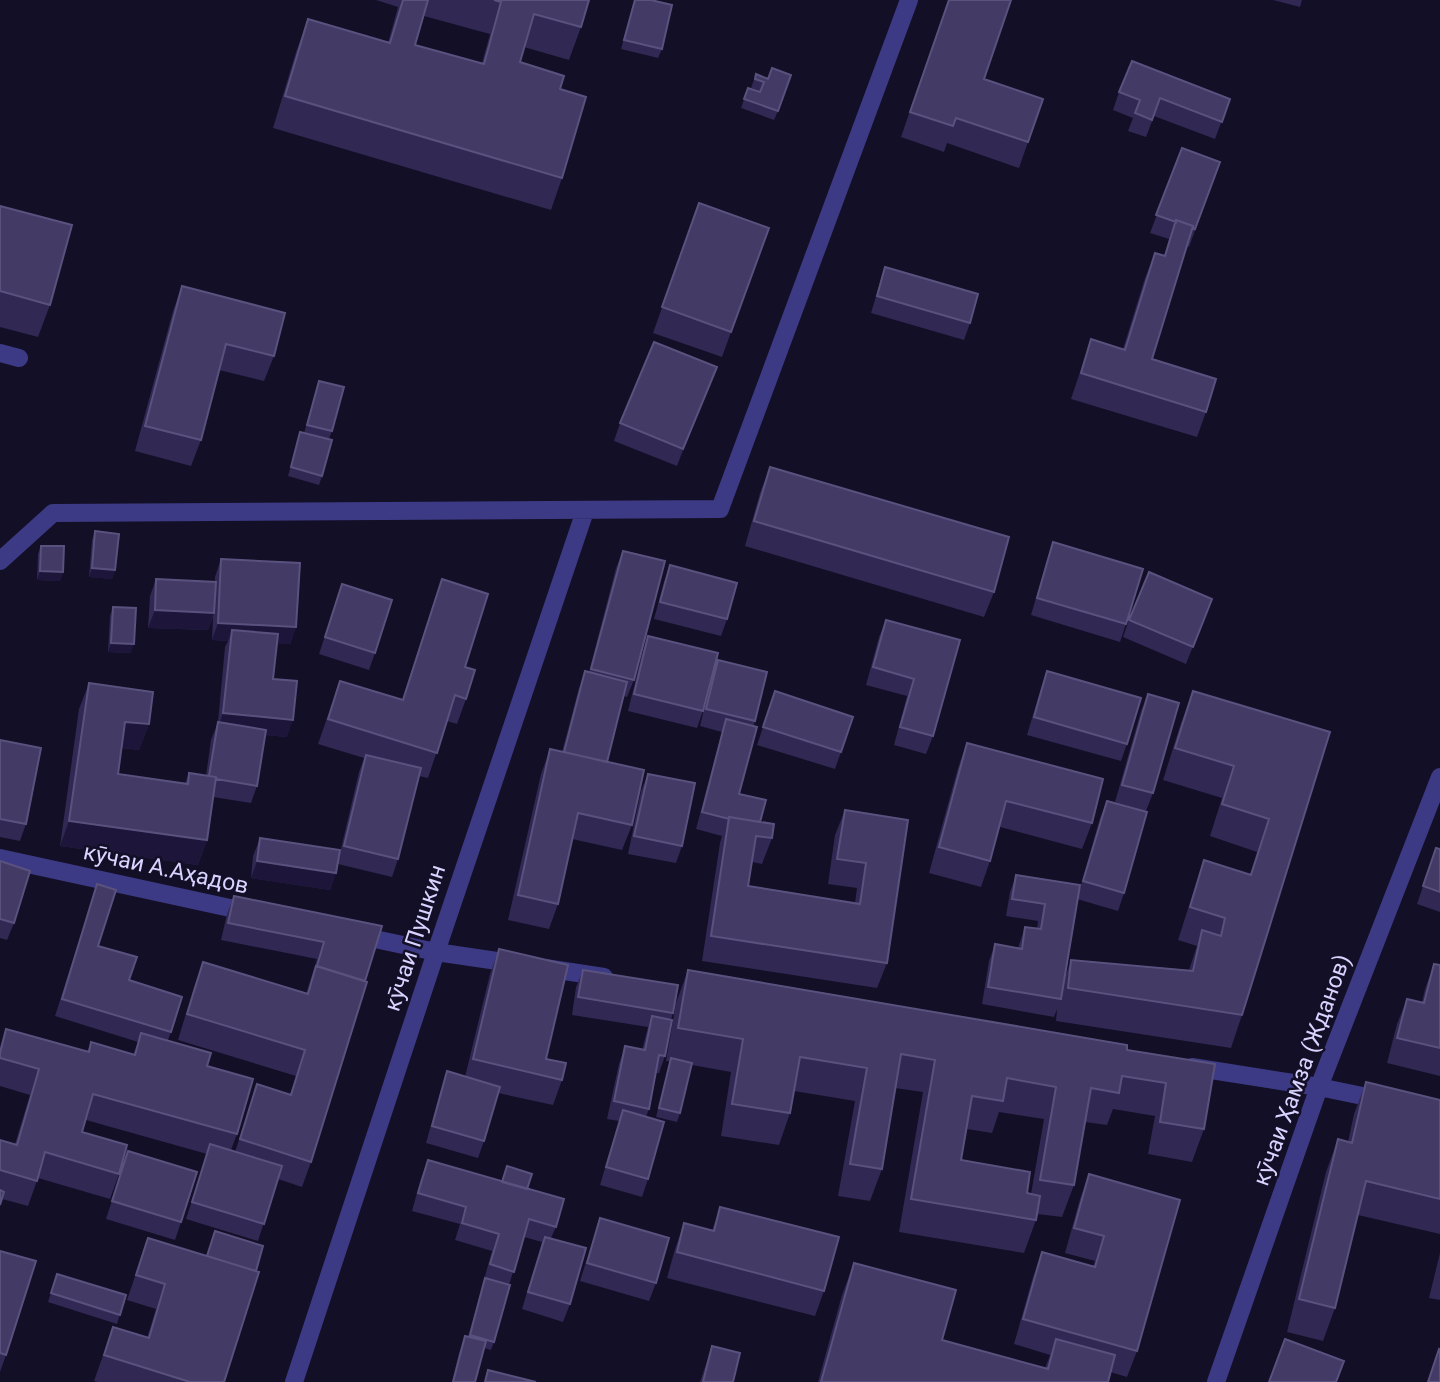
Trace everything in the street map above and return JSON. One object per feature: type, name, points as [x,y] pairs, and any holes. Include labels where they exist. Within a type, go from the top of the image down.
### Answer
[{"type":"street","points":[[0,561],[53,513],[720,509],[909,0]]},
{"type":"street","points":[[0,353],[19,358]]},
{"type":"street","name":"кӯчаи Пушкин","points":[[294,1382],[585,511]]},
{"type":"street","name":"кӯчаи Ҳамза (Жданов)","points":[[1216,1382],[1319,1087],[1440,776]]},
{"type":"street","name":"кӯчаи А.Аҳадов","points":[[0,858],[272,917]]},
{"type":"street","points":[[341,931],[436,952],[615,979]]},
{"type":"street","points":[[1181,1066],[1319,1087],[1400,1104]]},
{"type":"building","points":[[403,0],[428,0],[415,45],[484,64],[501,2],[494,0],[589,0],[581,27],[534,14],[520,62],[564,76],[560,89],[586,97],[562,178],[285,96],[308,19],[390,43]]},
{"type":"building","points":[[635,0],[651,0],[672,5],[662,49],[624,40]]},
{"type":"building","points":[[949,0],[1011,0],[984,79],[1043,99],[1028,142],[956,118],[953,126],[910,112]]},
{"type":"building","points":[[1132,61],[1230,99],[1222,122],[1160,98],[1152,120],[1135,113],[1140,100],[1119,92]]},
{"type":"building","points":[[772,68],[791,75],[778,111],[744,99],[748,88],[760,92],[764,82],[755,79],[756,74],[768,79]]},
{"type":"building","points":[[1182,148],[1220,162],[1195,229],[1193,226],[1156,215]]},
{"type":"building","points":[[699,203],[769,228],[731,332],[662,307]]},
{"type":"building","points":[[0,206],[72,225],[50,305],[0,291]]},
{"type":"building","points":[[1176,220],[1193,226],[1152,359],[1216,379],[1206,412],[1081,373],[1091,339],[1125,350],[1155,253],[1165,256]]},
{"type":"building","points":[[885,267],[978,294],[970,323],[877,296]]},
{"type":"building","points":[[182,286],[285,313],[274,356],[226,344],[201,440],[145,426]]},
{"type":"building","points":[[654,342],[717,367],[683,449],[620,423]]},
{"type":"building","points":[[319,381],[344,387],[332,431],[307,425]]},
{"type":"building","points":[[300,432],[332,440],[322,476],[291,467]]},
{"type":"building","points":[[770,467],[1009,537],[994,592],[754,521]]},
{"type":"building","points":[[95,531],[119,534],[115,570],[92,568]]},
{"type":"building","points":[[1053,542],[1143,569],[1126,624],[1037,598]]},
{"type":"building","points":[[41,546],[64,546],[63,572],[40,571]]},
{"type":"building","points":[[623,551],[665,561],[634,680],[591,669]]},
{"type":"building","points":[[221,559],[300,563],[296,627],[218,623]]},
{"type":"building","points":[[670,565],[737,583],[727,619],[660,602]]},
{"type":"building","points":[[1149,572],[1212,599],[1193,647],[1129,620]]},
{"type":"building","points":[[156,579],[216,582],[214,613],[155,610]]},
{"type":"building","points":[[442,579],[488,594],[465,667],[475,670],[466,699],[455,695],[437,753],[328,719],[340,681],[403,700]]},
{"type":"building","points":[[342,584],[392,600],[375,653],[325,637]]},
{"type":"building","points":[[113,607],[136,608],[134,644],[111,643]]},
{"type":"building","points":[[886,620],[960,640],[933,736],[900,727],[914,679],[873,667]]},
{"type":"building","points":[[232,630],[278,634],[273,679],[297,681],[293,720],[223,713]]},
{"type":"building","points":[[648,636],[718,653],[703,711],[634,694]]},
{"type":"building","points":[[718,660],[767,672],[755,721],[706,709]]},
{"type":"building","points":[[585,671],[627,682],[607,762],[564,752]]},
{"type":"building","points":[[1047,671],[1141,698],[1127,744],[1034,717]]},
{"type":"building","points":[[89,683],[153,692],[149,724],[125,722],[118,774],[188,784],[189,773],[216,777],[207,840],[69,821]]},
{"type":"building","points":[[775,691],[853,717],[841,752],[763,727]]},
{"type":"building","points":[[1193,691],[1330,732],[1242,1015],[1068,988],[1071,960],[1193,971],[1202,930],[1221,936],[1225,918],[1190,907],[1204,860],[1251,875],[1269,819],[1222,804],[1234,766],[1175,748]]},
{"type":"building","points":[[1148,694],[1179,703],[1153,793],[1122,785]]},
{"type":"building","points":[[726,719],[757,727],[739,794],[766,800],[760,822],[729,819],[702,812]]},
{"type":"building","points":[[218,722],[266,730],[257,786],[209,776]]},
{"type":"building","points":[[0,740],[41,748],[26,824],[0,819]]},
{"type":"building","points":[[967,743],[1103,779],[1092,823],[1006,801],[990,861],[939,847]]},
{"type":"building","points":[[550,749],[644,770],[632,825],[578,813],[558,904],[518,895]]},
{"type":"building","points":[[366,755],[421,768],[398,859],[344,846]]},
{"type":"building","points":[[648,774],[695,783],[682,846],[634,836]]},
{"type":"building","points":[[1107,801],[1147,812],[1124,893],[1083,881]]},
{"type":"building","points":[[845,810],[908,820],[887,963],[711,936],[729,817],[774,824],[772,838],[756,836],[748,886],[860,904],[866,863],[837,859]]},
{"type":"building","points":[[260,838],[340,850],[336,873],[257,861]]},
{"type":"building","points":[[1436,848],[1440,849],[1440,892],[1423,886]]},
{"type":"building","points":[[0,861],[30,871],[14,923],[0,919]]},
{"type":"building","points":[[1016,875],[1080,885],[1061,999],[988,987],[995,944],[1022,949],[1025,927],[1041,929],[1045,904],[1012,899]]},
{"type":"building","points":[[97,884],[116,890],[98,946],[137,957],[129,980],[182,997],[171,1032],[62,999]]},
{"type":"building","points":[[234,896],[382,926],[365,981],[317,966],[324,942],[228,923]]},
{"type":"building","points":[[499,949],[568,965],[546,1059],[566,1063],[562,1080],[473,1059]]},
{"type":"building","points":[[203,962],[308,994],[316,966],[367,982],[311,1162],[240,1139],[257,1084],[291,1095],[305,1050],[187,1014]]},
{"type":"building","points":[[1434,964],[1440,965],[1440,1048],[1397,1038],[1407,999],[1424,1003]]},
{"type":"building","points":[[583,970],[678,985],[673,1013],[578,997]]},
{"type":"building","points":[[688,970],[1127,1045],[1127,1050],[1215,1064],[1204,1129],[1160,1122],[1166,1083],[1122,1076],[1119,1093],[1091,1088],[1074,1185],[1040,1180],[1056,1087],[1007,1078],[1003,1101],[972,1096],[961,1160],[1030,1172],[1027,1193],[1040,1196],[1036,1220],[911,1199],[935,1060],[901,1054],[882,1169],[850,1164],[867,1068],[800,1057],[790,1113],[732,1104],[743,1039],[678,1028]]},
{"type":"building","points":[[652,1016],[672,1020],[665,1056],[659,1055],[649,1109],[614,1101],[625,1046],[645,1050]]},
{"type":"building","points":[[6,1029],[89,1052],[91,1042],[135,1055],[141,1033],[211,1053],[207,1066],[253,1079],[237,1134],[93,1094],[82,1132],[127,1145],[119,1174],[45,1152],[37,1181],[0,1170],[0,1140],[17,1145],[39,1069],[0,1058]]},
{"type":"building","points":[[671,1058],[692,1063],[680,1113],[659,1108]]},
{"type":"building","points":[[447,1071],[500,1087],[484,1141],[432,1126]]},
{"type":"building","points":[[1366,1082],[1440,1100],[1440,1199],[1366,1181],[1335,1308],[1299,1299],[1338,1139],[1352,1143]]},
{"type":"building","points":[[623,1110],[664,1122],[648,1179],[606,1167]]},
{"type":"building","points":[[210,1144],[282,1166],[264,1224],[192,1202]]},
{"type":"building","points":[[128,1151],[197,1172],[181,1222],[112,1201]]},
{"type":"building","points":[[428,1160],[564,1199],[556,1227],[529,1219],[514,1272],[490,1264],[499,1234],[462,1223],[466,1207],[418,1193]]},
{"type":"building","points":[[507,1166],[532,1174],[527,1189],[502,1182]]},
{"type":"building","points":[[1089,1174],[1180,1200],[1137,1351],[1023,1319],[1042,1252],[1095,1267],[1104,1236],[1074,1228]]},
{"type":"building","points":[[720,1207],[839,1237],[824,1291],[677,1252],[684,1223],[714,1231]]},
{"type":"building","points":[[600,1218],[669,1238],[656,1283],[587,1263]]},
{"type":"building","points":[[215,1231],[263,1246],[256,1271],[207,1256]]},
{"type":"building","points":[[545,1237],[586,1248],[570,1304],[528,1292]]},
{"type":"building","points":[[148,1238],[259,1272],[224,1382],[190,1382],[104,1355],[113,1327],[149,1338],[165,1284],[136,1275]]},
{"type":"building","points":[[0,1251],[36,1261],[6,1355],[0,1353]]},
{"type":"building","points":[[854,1263],[956,1290],[942,1340],[1048,1369],[1056,1339],[1115,1355],[1108,1382],[821,1382]]},
{"type":"building","points":[[57,1274],[126,1295],[120,1315],[51,1293]]},
{"type":"building","points":[[485,1278],[510,1285],[494,1342],[470,1335]]},
{"type":"building","points":[[465,1336],[486,1341],[475,1382],[453,1382]]},
{"type":"building","points":[[1285,1339],[1344,1361],[1336,1382],[1269,1382]]},
{"type":"building","points":[[712,1346],[740,1353],[733,1382],[703,1382]]},
{"type":"building","points":[[1439,1349],[1440,1382],[1428,1382]]},
{"type":"building","points":[[488,1370],[536,1382],[485,1382]]}]
